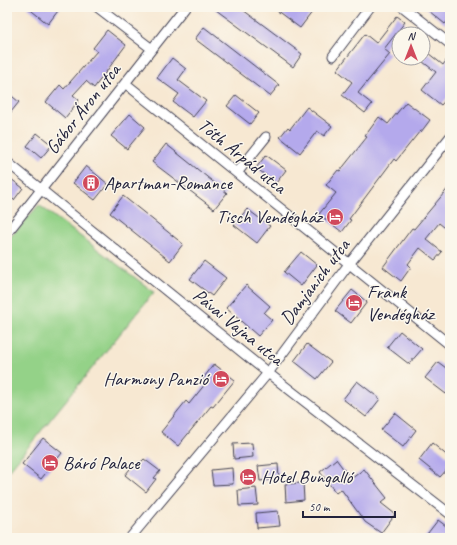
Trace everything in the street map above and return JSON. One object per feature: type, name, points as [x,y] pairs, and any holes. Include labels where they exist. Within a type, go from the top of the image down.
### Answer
[{"type":"street","points":[[97,7],[152,49]]},
{"type":"street","name":"Gábor Áron utca","points":[[7,233],[185,7]]},
{"type":"street","points":[[333,56],[370,7]]},
{"type":"street","points":[[403,7],[450,44]]},
{"type":"street","name":"Tóth Árpád utca","points":[[125,83],[450,345]]},
{"type":"street","points":[[237,173],[266,137]]},
{"type":"street","name":"Damjanich utca","points":[[130,538],[268,373],[349,264],[450,137]]},
{"type":"street","name":"Pávai Vajna utca","points":[[7,162],[268,373],[450,514]]},
{"type":"green space","points":[[39,205],[154,292],[7,473],[7,241]]},
{"type":"building","points":[[27,7],[61,7],[48,24]]},
{"type":"building","points":[[212,7],[239,7],[302,54],[293,67]]},
{"type":"building","points":[[272,7],[316,7],[300,28]]},
{"type":"building","points":[[424,7],[450,7],[450,18],[445,24]]},
{"type":"building","points":[[397,16],[405,22],[402,26],[391,26],[391,40],[384,49],[390,54],[358,93],[372,104],[365,113],[342,95],[352,82],[337,70],[365,34],[376,43]]},
{"type":"building","points":[[204,27],[279,85],[270,96],[195,39]]},
{"type":"building","points":[[107,30],[126,45],[94,88],[86,81],[73,95],[79,100],[65,118],[46,102],[60,85],[64,89],[97,51],[93,48]]},
{"type":"building","points":[[431,55],[443,65],[450,55],[450,95],[441,105],[422,90],[436,72],[428,66],[431,66]]},
{"type":"building","points":[[172,58],[186,69],[178,80],[206,101],[193,117],[173,102],[179,94],[157,78]]},
{"type":"building","points":[[7,92],[19,102],[7,117]]},
{"type":"building","points":[[236,95],[259,113],[250,124],[227,106]]},
{"type":"building","points":[[406,102],[430,120],[396,161],[394,159],[349,219],[351,220],[342,232],[319,214],[336,193],[326,185],[338,170],[340,171],[367,137],[365,136],[379,117],[388,124]]},
{"type":"building","points":[[307,107],[332,126],[324,136],[317,131],[300,153],[280,137],[288,127],[290,129]]},
{"type":"building","points":[[130,114],[145,127],[127,149],[111,136]]},
{"type":"building","points":[[37,133],[52,145],[41,158],[27,146]]},
{"type":"building","points":[[166,144],[227,193],[214,209],[152,162]]},
{"type":"building","points":[[266,155],[286,170],[276,183],[256,168]]},
{"type":"building","name":"Apartman-Romance","points":[[86,166],[108,184],[95,200],[73,183]]},
{"type":"building","points":[[7,176],[23,188],[14,200],[7,195]]},
{"type":"building","points":[[450,186],[450,232],[439,223],[426,239],[442,252],[435,260],[420,248],[408,264],[411,267],[401,281],[383,267],[412,228],[414,229]]},
{"type":"building","points":[[123,196],[183,244],[170,261],[110,213]]},
{"type":"building","points":[[247,209],[270,226],[257,243],[234,225]]},
{"type":"building","points":[[301,252],[317,265],[301,286],[284,272]]},
{"type":"building","points":[[204,261],[226,278],[212,296],[190,279]]},
{"type":"building","points":[[246,285],[270,306],[264,313],[272,320],[258,336],[226,308]]},
{"type":"building","points":[[352,290],[367,302],[351,323],[335,311]]},
{"type":"building","points":[[400,331],[422,349],[409,364],[387,347]]},
{"type":"building","points":[[307,344],[331,362],[317,379],[294,361]]},
{"type":"building","points":[[438,362],[450,371],[450,389],[446,394],[425,378]]},
{"type":"building","points":[[214,364],[235,380],[178,446],[161,432],[186,401],[189,404],[206,383],[202,380]]},
{"type":"building","points":[[357,381],[380,399],[366,417],[343,399]]},
{"type":"building","points":[[395,413],[416,430],[403,447],[381,430]]},
{"type":"building","points":[[43,438],[62,453],[41,479],[22,464]]},
{"type":"building","points":[[252,443],[253,457],[234,459],[233,444]]},
{"type":"building","points":[[432,443],[450,458],[450,466],[440,477],[419,460]]},
{"type":"building","points":[[144,459],[160,471],[146,492],[125,475],[135,463],[138,465]]},
{"type":"building","points":[[336,459],[351,479],[364,469],[387,498],[381,503],[395,514],[381,533],[365,522],[341,489],[336,493],[320,472]]},
{"type":"building","points":[[278,464],[279,479],[260,481],[258,466]]},
{"type":"building","points":[[232,468],[233,484],[213,485],[211,470]]},
{"type":"building","points":[[303,483],[304,500],[286,502],[285,484]]},
{"type":"building","points":[[256,488],[258,505],[239,506],[238,490]]},
{"type":"building","points":[[278,511],[280,526],[257,528],[256,513]]},
{"type":"building","points":[[438,520],[450,529],[450,538],[424,538]]},
{"type":"place","name":"Apartman-Romance","points":[[91,183]]},
{"type":"place","name":"Tisch Vendégház","points":[[335,217]]},
{"type":"place","name":"Frank Vendégház","points":[[354,303]]},
{"type":"place","name":"Harmony Panzió","points":[[221,379]]},
{"type":"place","name":"Báró Palace","points":[[50,463]]},
{"type":"place","name":"Hotel Bungalló","points":[[248,477]]}]
